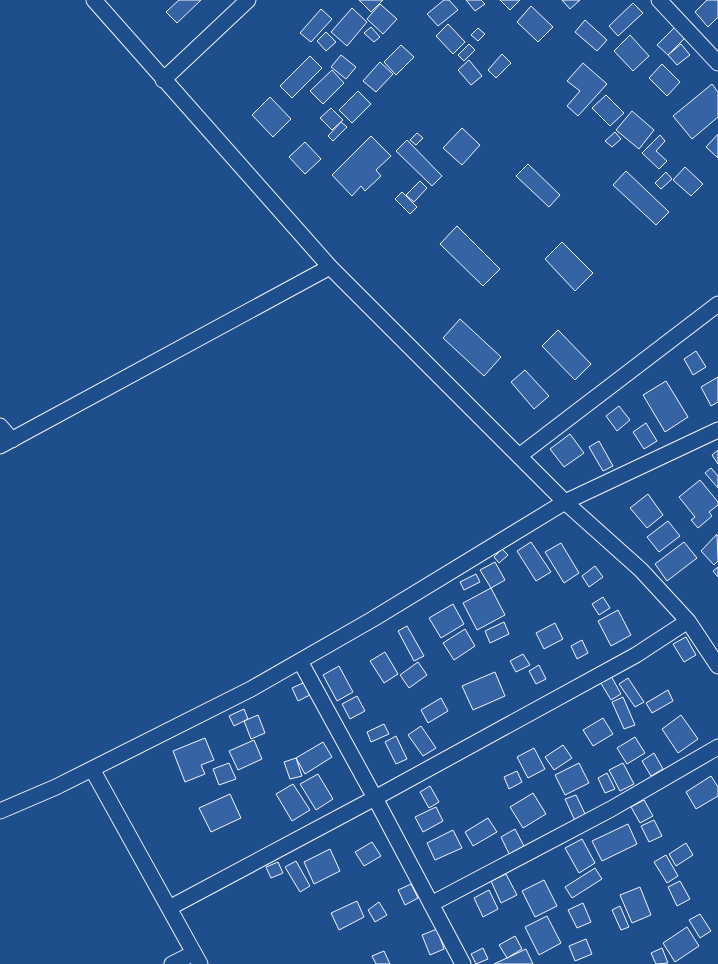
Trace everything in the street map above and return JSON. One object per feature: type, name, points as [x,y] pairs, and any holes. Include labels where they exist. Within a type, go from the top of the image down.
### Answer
[{"type":"street","points":[[94,0],[330,268],[565,502],[641,570],[688,620],[718,666]]},
{"type":"street","points":[[163,80],[248,0]]},
{"type":"street","points":[[658,0],[718,63]]},
{"type":"street","points":[[0,426],[6,443],[330,268]]},
{"type":"street","points":[[519,456],[718,304]]},
{"type":"street","points":[[0,811],[92,769],[252,689],[382,614],[565,502],[718,430]]},
{"type":"street","points":[[168,908],[375,798],[636,655],[688,620]]},
{"type":"street","points":[[300,661],[463,964]]},
{"type":"street","points":[[431,904],[611,809],[718,747]]},
{"type":"street","points":[[92,769],[197,958],[172,964]]},
{"type":"building","points":[[179,0],[201,0],[177,23],[166,12]]},
{"type":"building","points":[[359,0],[383,0],[371,12]]},
{"type":"building","points":[[444,0],[449,0],[458,10],[438,26],[427,14]]},
{"type":"building","points":[[466,0],[481,0],[485,4],[475,11]]},
{"type":"building","points":[[500,0],[520,0],[510,10]]},
{"type":"building","points":[[562,0],[580,0],[570,9]]},
{"type":"building","points":[[707,0],[718,0],[718,17],[708,27],[695,12]]},
{"type":"building","points":[[633,3],[643,13],[618,36],[609,26]]},
{"type":"building","points":[[380,4],[397,19],[383,34],[367,19]]},
{"type":"building","points":[[531,6],[553,27],[538,42],[517,22]]},
{"type":"building","points":[[352,8],[367,22],[347,46],[331,32]]},
{"type":"building","points":[[321,9],[332,19],[311,42],[300,33]]},
{"type":"building","points":[[585,20],[607,40],[597,51],[575,32]]},
{"type":"building","points":[[448,24],[465,42],[453,54],[436,36]]},
{"type":"building","points":[[677,25],[687,36],[668,55],[657,45]]},
{"type":"building","points":[[371,27],[380,37],[374,42],[364,33]]},
{"type":"building","points":[[478,28],[485,34],[478,41],[471,35]]},
{"type":"building","points":[[326,32],[336,42],[326,51],[317,41]]},
{"type":"building","points":[[630,35],[649,56],[633,71],[614,51]]},
{"type":"building","points":[[469,44],[475,50],[464,61],[458,55]]},
{"type":"building","points":[[681,44],[690,55],[677,65],[668,55]]},
{"type":"building","points":[[401,45],[414,57],[396,75],[384,62]]},
{"type":"building","points":[[502,54],[511,63],[496,78],[488,70]]},
{"type":"building","points":[[341,55],[356,67],[346,79],[331,67]]},
{"type":"building","points":[[310,56],[322,68],[292,98],[280,86]]},
{"type":"building","points":[[469,60],[482,76],[471,85],[458,70]]},
{"type":"building","points":[[380,62],[393,74],[376,92],[363,81]]},
{"type":"building","points":[[583,63],[607,84],[578,116],[567,106],[580,91],[567,81]]},
{"type":"building","points":[[662,64],[680,82],[667,96],[649,78]]},
{"type":"building","points":[[332,70],[344,83],[323,104],[310,91]]},
{"type":"building","points":[[712,84],[718,92],[718,117],[692,139],[673,116]]},
{"type":"building","points":[[358,91],[371,104],[352,123],[339,110]]},
{"type":"building","points":[[606,95],[624,113],[610,126],[592,108]]},
{"type":"building","points":[[270,97],[291,119],[273,137],[252,115]]},
{"type":"building","points":[[331,108],[343,120],[332,130],[320,118]]},
{"type":"building","points":[[632,111],[654,130],[639,149],[616,130]]},
{"type":"building","points":[[341,122],[347,127],[333,141],[328,136]]},
{"type":"building","points":[[462,128],[480,145],[462,165],[443,148]]},
{"type":"building","points":[[615,132],[621,139],[612,147],[605,141]]},
{"type":"building","points":[[417,133],[423,138],[416,145],[410,140]]},
{"type":"building","points":[[718,134],[718,158],[706,147]]},
{"type":"building","points":[[660,135],[665,141],[656,151],[667,161],[659,169],[642,153]]},
{"type":"building","points":[[371,136],[391,156],[376,170],[381,176],[365,191],[361,186],[352,196],[332,175]]},
{"type":"building","points":[[407,140],[442,176],[432,186],[396,151]]},
{"type":"building","points":[[305,142],[321,159],[305,174],[289,157]]},
{"type":"building","points":[[528,164],[560,195],[549,207],[516,176]]},
{"type":"building","points":[[685,167],[703,184],[691,196],[673,180]]},
{"type":"building","points":[[626,171],[669,212],[656,225],[613,185]]},
{"type":"building","points":[[666,172],[672,179],[661,189],[655,183]]},
{"type":"building","points":[[420,181],[427,188],[414,202],[406,195]]},
{"type":"building","points":[[402,192],[417,207],[410,214],[395,199]]},
{"type":"building","points":[[457,226],[500,269],[483,286],[440,244]]},
{"type":"building","points":[[562,242],[593,273],[575,291],[545,259]]},
{"type":"building","points":[[460,319],[501,357],[484,376],[443,338]]},
{"type":"building","points":[[558,330],[591,364],[575,380],[542,346]]},
{"type":"building","points":[[696,351],[706,367],[693,375],[684,359]]},
{"type":"building","points":[[525,370],[549,396],[534,409],[511,382]]},
{"type":"building","points":[[718,377],[718,402],[711,406],[701,387]]},
{"type":"building","points":[[666,381],[688,417],[665,432],[643,395]]},
{"type":"building","points":[[619,406],[630,420],[617,431],[606,416]]},
{"type":"building","points":[[646,423],[657,441],[644,449],[633,432]]},
{"type":"building","points":[[570,434],[584,453],[564,467],[550,449]]},
{"type":"building","points":[[599,441],[613,466],[603,471],[589,447]]},
{"type":"building","points":[[718,450],[718,464],[712,455]]},
{"type":"building","points":[[711,468],[718,476],[718,488],[705,473]]},
{"type":"building","points":[[700,480],[718,502],[718,505],[709,512],[712,516],[698,528],[691,520],[695,517],[679,497]]},
{"type":"building","points":[[648,494],[663,515],[647,528],[630,508]]},
{"type":"building","points":[[668,521],[680,536],[659,552],[647,537]]},
{"type":"building","points":[[717,534],[718,561],[714,565],[701,551]]},
{"type":"building","points":[[531,542],[551,572],[536,581],[517,551]]},
{"type":"building","points":[[684,542],[697,558],[667,581],[655,564]]},
{"type":"building","points":[[561,543],[579,573],[564,583],[545,552]]},
{"type":"building","points":[[502,549],[508,555],[499,563],[494,557]]},
{"type":"building","points":[[495,562],[505,580],[491,588],[480,570]]},
{"type":"building","points":[[595,566],[603,577],[589,587],[582,576]]},
{"type":"building","points":[[718,567],[718,577],[713,571]]},
{"type":"building","points":[[476,574],[480,582],[464,590],[460,582]]},
{"type":"building","points":[[491,588],[505,615],[477,630],[463,603]]},
{"type":"building","points":[[603,597],[610,608],[599,615],[592,604]]},
{"type":"building","points":[[453,604],[464,624],[441,638],[429,618]]},
{"type":"building","points":[[618,610],[631,635],[611,646],[598,621]]},
{"type":"building","points":[[504,622],[509,634],[490,643],[485,631]]},
{"type":"building","points":[[555,623],[563,639],[544,649],[536,633]]},
{"type":"building","points":[[407,626],[424,656],[414,661],[398,631]]},
{"type":"building","points":[[465,629],[475,646],[454,660],[443,643]]},
{"type":"building","points":[[686,637],[696,655],[684,662],[673,644]]},
{"type":"building","points":[[582,640],[588,653],[577,659],[571,646]]},
{"type":"building","points":[[385,652],[398,674],[384,683],[370,661]]},
{"type":"building","points":[[523,654],[530,665],[516,672],[510,661]]},
{"type":"building","points":[[418,662],[427,675],[409,688],[400,675]]},
{"type":"building","points":[[539,665],[546,679],[536,684],[529,671]]},
{"type":"building","points":[[339,666],[353,692],[337,701],[323,675]]},
{"type":"building","points":[[495,672],[505,696],[473,710],[462,686]]},
{"type":"building","points":[[610,674],[621,694],[611,700],[599,680]]},
{"type":"building","points":[[628,678],[644,702],[635,707],[619,684]]},
{"type":"building","points":[[305,682],[310,695],[298,701],[292,688]]},
{"type":"building","points":[[668,690],[673,701],[652,713],[646,703]]},
{"type":"building","points":[[357,696],[365,711],[350,719],[342,704]]},
{"type":"building","points":[[623,697],[635,725],[624,729],[612,702]]},
{"type":"building","points":[[441,698],[448,711],[428,723],[421,710]]},
{"type":"building","points":[[244,709],[248,719],[234,726],[229,716]]},
{"type":"building","points":[[258,715],[265,733],[251,739],[244,721]]},
{"type":"building","points":[[681,715],[698,739],[678,753],[662,729]]},
{"type":"building","points":[[603,718],[613,734],[593,746],[583,730]]},
{"type":"building","points":[[384,724],[389,734],[371,742],[367,732]]},
{"type":"building","points":[[421,726],[436,748],[423,756],[408,735]]},
{"type":"building","points":[[396,736],[407,759],[396,764],[385,742]]},
{"type":"building","points":[[635,737],[645,753],[627,764],[617,748]]},
{"type":"building","points":[[205,738],[214,760],[201,765],[205,774],[185,782],[173,751]]},
{"type":"building","points":[[254,740],[262,759],[238,770],[229,751]]},
{"type":"building","points":[[323,742],[332,757],[305,774],[296,758]]},
{"type":"building","points":[[563,745],[572,758],[554,770],[545,757]]},
{"type":"building","points":[[534,748],[545,769],[528,778],[517,757]]},
{"type":"building","points":[[654,753],[663,769],[651,776],[642,761]]},
{"type":"building","points":[[296,758],[302,776],[290,779],[284,762]]},
{"type":"building","points":[[229,763],[236,779],[219,785],[213,769]]},
{"type":"building","points":[[579,763],[589,783],[565,795],[555,775]]},
{"type":"building","points":[[623,763],[634,784],[620,791],[609,770]]},
{"type":"building","points":[[517,771],[522,782],[509,789],[504,777]]},
{"type":"building","points":[[607,773],[615,789],[605,793],[598,778]]},
{"type":"building","points":[[318,774],[333,799],[316,810],[300,784]]},
{"type":"building","points":[[711,776],[718,787],[718,796],[696,809],[686,792]]},
{"type":"building","points":[[293,784],[310,810],[292,821],[276,794]]},
{"type":"building","points":[[430,786],[439,802],[429,808],[420,792]]},
{"type":"building","points":[[533,793],[546,814],[523,828],[510,807]]},
{"type":"building","points":[[230,794],[241,818],[211,832],[199,808]]},
{"type":"building","points":[[576,795],[586,816],[575,821],[565,799]]},
{"type":"building","points":[[644,800],[653,816],[640,823],[631,807]]},
{"type":"building","points":[[436,807],[443,821],[423,832],[415,817]]},
{"type":"building","points":[[488,818],[497,832],[473,846],[465,832]]},
{"type":"building","points":[[654,820],[662,836],[649,842],[641,826]]},
{"type":"building","points":[[628,824],[637,844],[602,861],[592,841]]},
{"type":"building","points":[[515,829],[526,850],[511,858],[501,837]]},
{"type":"building","points":[[453,830],[462,848],[435,860],[427,843]]},
{"type":"building","points":[[582,839],[595,863],[579,873],[565,848]]},
{"type":"building","points":[[372,842],[381,856],[364,866],[355,852]]},
{"type":"building","points":[[686,843],[693,855],[676,866],[669,854]]},
{"type":"building","points":[[330,849],[340,871],[314,884],[304,862]]},
{"type":"building","points":[[666,855],[678,876],[667,883],[654,862]]},
{"type":"building","points":[[296,861],[310,886],[300,892],[285,867]]},
{"type":"building","points":[[278,862],[283,873],[271,878],[266,867]]},
{"type":"building","points":[[595,868],[602,879],[572,898],[565,887]]},
{"type":"building","points":[[506,874],[517,895],[501,903],[491,881]]},
{"type":"building","points":[[544,880],[557,906],[535,917],[522,891]]},
{"type":"building","points":[[680,881],[690,899],[677,906],[668,887]]},
{"type":"building","points":[[411,884],[418,898],[405,905],[398,890]]},
{"type":"building","points":[[640,887],[651,915],[632,923],[620,895]]},
{"type":"building","points":[[489,890],[498,909],[483,917],[474,898]]},
{"type":"building","points":[[357,901],[364,917],[339,930],[331,913]]},
{"type":"building","points":[[379,902],[387,915],[375,922],[368,910]]},
{"type":"building","points":[[583,903],[591,922],[577,928],[568,910]]},
{"type":"building","points":[[620,906],[629,927],[621,930],[612,910]]},
{"type":"building","points":[[700,914],[711,931],[700,938],[689,920]]},
{"type":"building","points":[[547,916],[561,943],[539,955],[525,927]]},
{"type":"building","points":[[687,927],[699,946],[675,962],[663,943]]},
{"type":"building","points":[[437,929],[444,949],[430,955],[422,935]]},
{"type":"building","points":[[515,936],[522,949],[507,958],[499,945]]},
{"type":"building","points":[[586,939],[592,954],[575,961],[569,946]]},
{"type":"building","points":[[483,948],[488,959],[476,964],[471,954]]},
{"type":"building","points":[[662,948],[668,963],[656,964],[651,953]]},
{"type":"building","points":[[526,949],[533,964],[494,964],[507,958]]},
{"type":"building","points":[[384,951],[390,964],[376,964],[372,956]]}]
